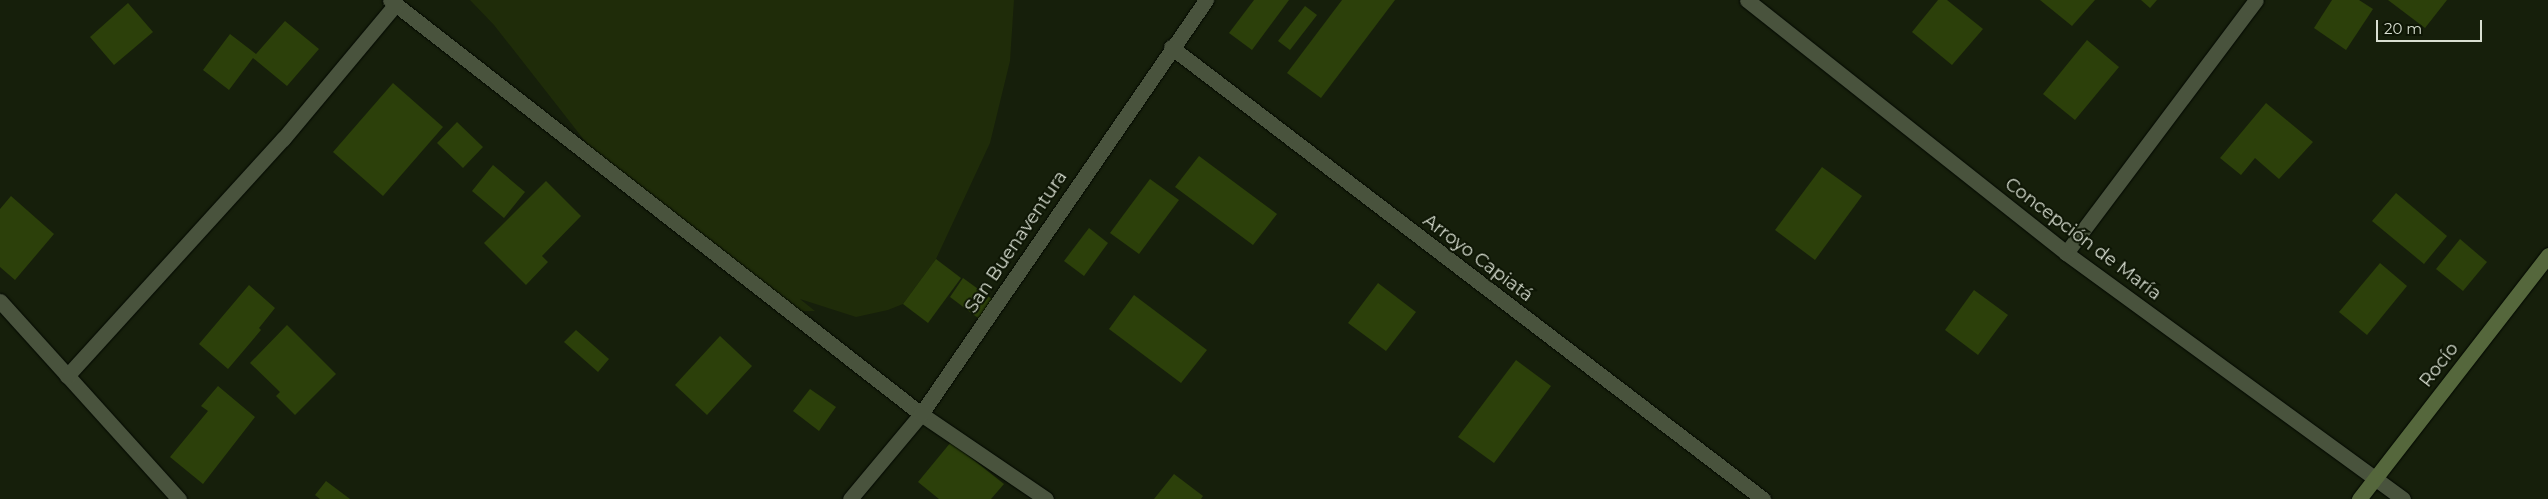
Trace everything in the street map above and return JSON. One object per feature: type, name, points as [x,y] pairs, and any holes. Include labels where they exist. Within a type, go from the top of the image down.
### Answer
[{"type":"main road","name":"Rocío","points":[[2359,499],[2548,255]]},
{"type":"street","name":"San Buenaventura","points":[[850,499],[921,414],[1171,48],[1206,0]]},
{"type":"street","name":"Concepción de María","points":[[1748,0],[2066,252],[2403,499]]},
{"type":"street","points":[[2066,252],[2256,0]]},
{"type":"street","points":[[67,376],[283,139],[393,2],[921,414],[1046,499]]},
{"type":"street","name":"Arroyo Capiatá","points":[[1171,48],[1763,499]]},
{"type":"street","points":[[0,302],[179,499]]},
{"type":"green space","points":[[470,0],[1014,0],[1010,61],[990,143],[936,259],[903,304],[888,310],[856,317],[800,299],[815,311],[783,311],[756,295],[599,159],[494,25]]},
{"type":"building","points":[[1254,0],[1289,0],[1252,50],[1229,33]]},
{"type":"building","points":[[1342,0],[1395,0],[1321,98],[1287,73]]},
{"type":"building","points":[[1938,0],[1947,0],[1983,29],[1952,65],[1912,32]]},
{"type":"building","points":[[2040,0],[2095,0],[2072,26]]},
{"type":"building","points":[[2141,0],[2157,0],[2150,8]]},
{"type":"building","points":[[2332,0],[2359,0],[2373,9],[2346,50],[2314,28]]},
{"type":"building","points":[[2388,0],[2447,0],[2425,28]]},
{"type":"building","points":[[128,3],[153,32],[114,65],[90,37]]},
{"type":"building","points":[[1305,6],[1317,15],[1290,50],[1278,41]]},
{"type":"building","points":[[285,21],[319,49],[287,86],[253,58],[229,90],[203,70],[230,34],[256,54]]},
{"type":"building","points":[[2087,40],[2119,67],[2075,120],[2043,94]]},
{"type":"building","points":[[393,83],[443,127],[383,196],[333,152]]},
{"type":"building","points":[[2266,103],[2313,142],[2279,179],[2255,158],[2241,175],[2220,158]]},
{"type":"building","points":[[457,122],[483,147],[463,168],[437,143]]},
{"type":"building","points":[[1199,156],[1277,214],[1253,245],[1175,187]]},
{"type":"building","points":[[493,165],[525,192],[504,218],[472,191]]},
{"type":"building","points":[[1822,167],[1862,196],[1815,260],[1775,230]]},
{"type":"building","points":[[1150,179],[1179,200],[1139,254],[1110,233]]},
{"type":"building","points":[[546,181],[581,216],[542,256],[548,262],[526,285],[484,243]]},
{"type":"building","points":[[2396,193],[2447,236],[2424,264],[2372,221]]},
{"type":"building","points":[[11,196],[54,234],[15,280],[0,267],[0,209]]},
{"type":"building","points":[[1089,228],[1108,243],[1084,276],[1064,261]]},
{"type":"building","points":[[2460,239],[2487,262],[2463,291],[2436,269]]},
{"type":"building","points":[[936,259],[961,278],[928,323],[903,304]]},
{"type":"building","points":[[2380,263],[2407,286],[2367,335],[2339,312]]},
{"type":"building","points":[[963,278],[996,302],[982,321],[950,297]]},
{"type":"building","points":[[1378,283],[1416,312],[1386,351],[1348,323]]},
{"type":"building","points":[[249,285],[275,308],[259,328],[261,330],[228,369],[199,344]]},
{"type":"building","points":[[1974,290],[2008,315],[1978,355],[1945,330]]},
{"type":"building","points":[[1134,295],[1207,350],[1181,383],[1109,329]]},
{"type":"building","points":[[287,325],[336,374],[295,415],[276,396],[280,392],[250,363]]},
{"type":"building","points":[[576,330],[609,359],[598,372],[564,342]]},
{"type":"building","points":[[720,336],[752,366],[707,415],[675,385]]},
{"type":"building","points":[[1516,360],[1551,386],[1494,463],[1458,437]]},
{"type":"building","points":[[218,386],[255,417],[203,484],[170,457],[208,411],[201,406]]},
{"type":"building","points":[[810,389],[836,407],[819,431],[793,411]]},
{"type":"building","points":[[951,442],[1004,484],[991,499],[939,499],[918,482]]},
{"type":"building","points":[[1174,474],[1203,496],[1201,499],[1154,499]]},
{"type":"building","points":[[326,481],[350,499],[320,499],[315,495]]}]
